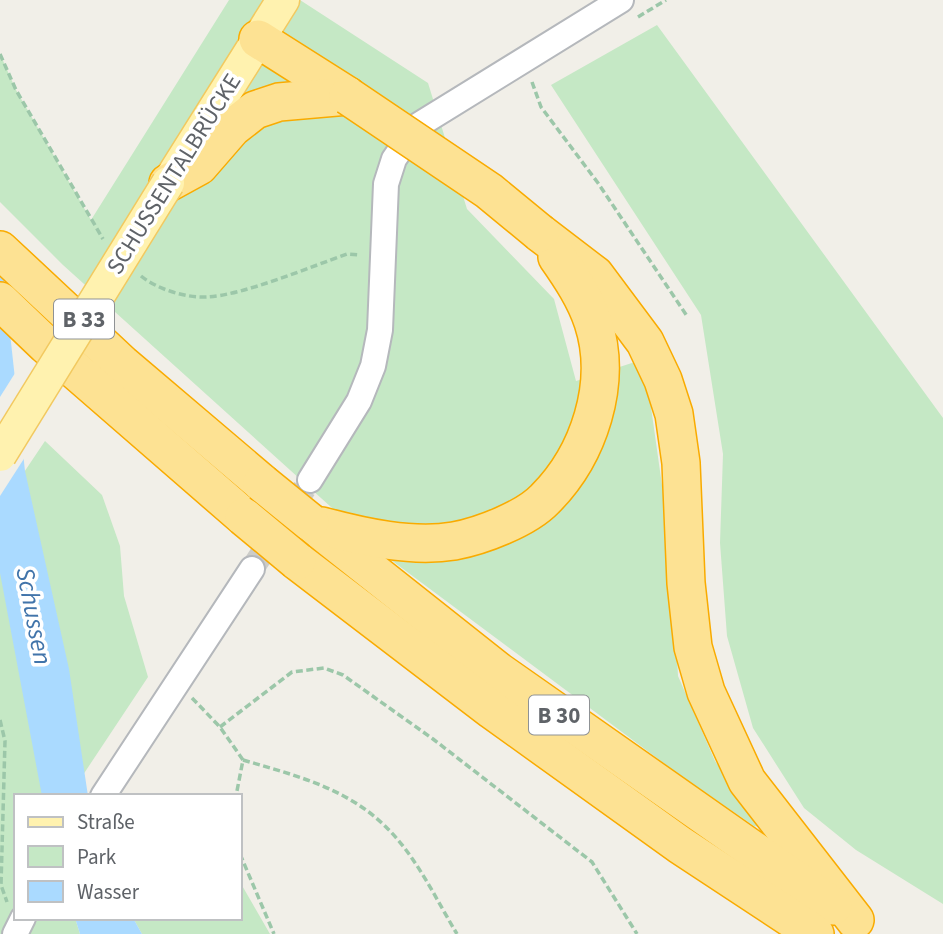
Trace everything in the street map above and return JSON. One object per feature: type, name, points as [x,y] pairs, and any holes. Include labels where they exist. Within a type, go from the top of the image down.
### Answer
[{"type":"highway","points":[[258,39],[489,191],[596,275],[645,342],[663,380],[674,414],[681,463],[686,583],[693,647],[706,692],[747,781],[814,908],[865,927]]},
{"type":"highway","points":[[168,183],[199,166],[232,128],[255,110],[279,102],[348,96]]},
{"type":"highway","points":[[310,522],[354,534],[402,541],[452,541],[496,529],[544,501],[571,467],[594,418],[599,367],[594,323],[576,284],[540,233]]},
{"type":"highway","name":"B 30","points":[[0,250],[122,364],[310,522],[509,678],[814,908]]},
{"type":"highway","name":"B 30","points":[[0,301],[46,345],[244,517],[297,561],[492,710],[680,845],[814,908]]},
{"type":"main road","name":"SCHUSSENTALBRÜCKE","points":[[0,455],[283,0]]},
{"type":"street","points":[[310,480],[359,401],[373,366],[380,330],[386,184],[394,159],[417,126],[529,60],[621,0]]},
{"type":"street","points":[[104,794],[252,569]]},
{"type":"path","points":[[0,54],[16,90],[109,247]]},
{"type":"path","points":[[529,60],[531,80],[541,107],[598,183],[687,316]]},
{"type":"path","points":[[136,271],[155,288],[206,297],[255,285],[347,254],[383,256]]},
{"type":"path","points":[[220,727],[292,672],[324,668],[343,676],[433,739],[592,862],[637,934]]},
{"type":"path","points":[[174,685],[220,727],[243,760],[322,785],[354,801],[387,828],[426,881],[457,934]]},
{"type":"path","points":[[0,720],[5,741],[1,885],[14,915]]},
{"type":"path","points":[[236,794],[243,760]]},
{"type":"path","points":[[242,859],[274,934]]},
{"type":"green space","points":[[229,0],[300,0],[428,83],[467,209],[554,299],[576,381],[635,362],[649,393],[671,549],[678,676],[715,761],[764,828],[754,826],[677,773],[383,554],[63,265],[0,202],[0,54],[16,90],[91,220]]},
{"type":"green space","points":[[657,25],[943,418],[943,904],[856,850],[804,808],[753,728],[727,636],[720,543],[723,454],[701,315],[551,85]]},
{"type":"green space","points":[[45,441],[102,495],[120,546],[124,596],[148,677],[70,794],[14,794],[14,920],[76,920],[80,934],[0,934],[0,508]]},
{"type":"green space","points":[[242,885],[270,934],[142,934],[134,920],[242,920]]},
{"type":"water","name":"Schussen","points":[[0,241],[25,471],[69,669],[88,794],[42,794],[0,573]]},
{"type":"water","points":[[76,920],[134,920],[142,934],[80,934]]},
{"type":"pier","points":[[17,370],[27,454],[0,496],[0,397]]},
{"type":"tunnel","points":[[252,569],[310,480]]}]
